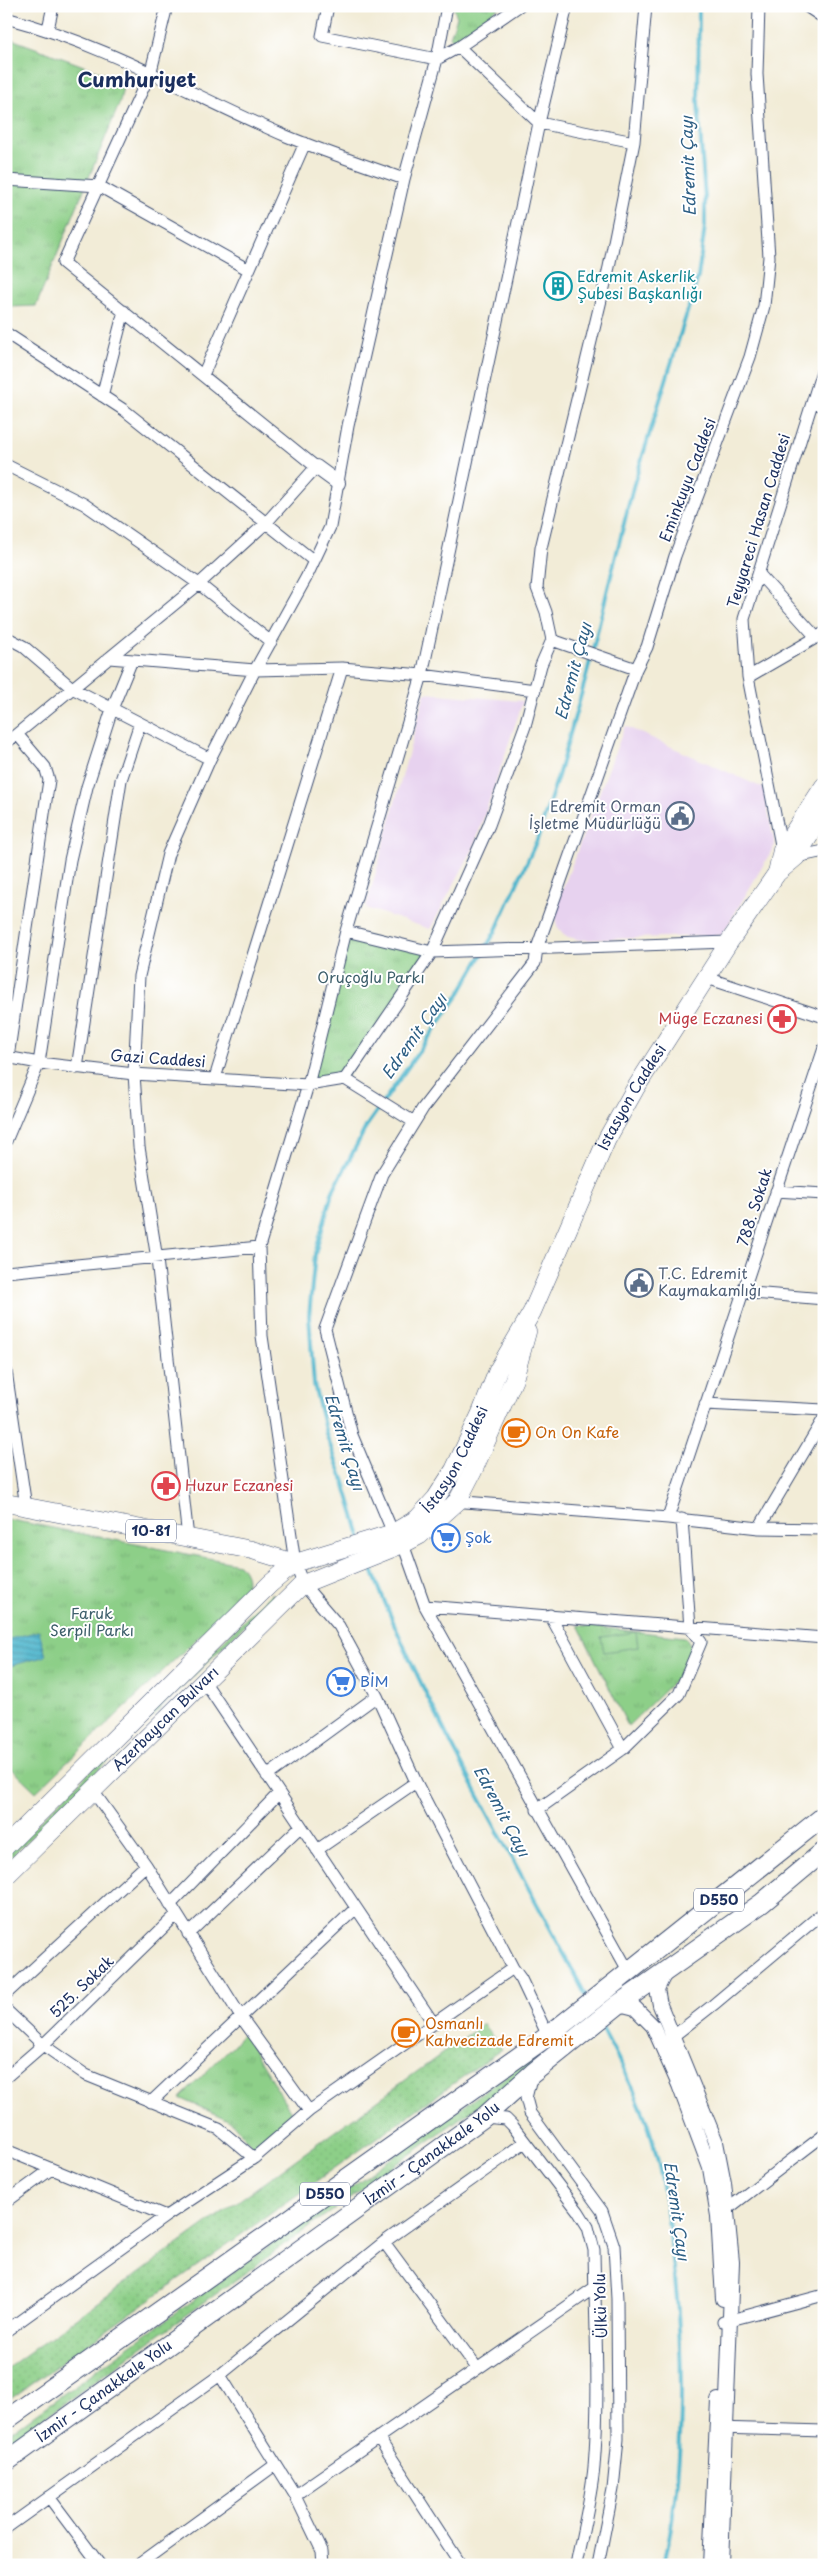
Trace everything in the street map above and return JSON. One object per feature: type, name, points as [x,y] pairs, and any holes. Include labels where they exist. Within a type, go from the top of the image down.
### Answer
[{"type":"highway","name":"İzmir - Çanakkale Yolu","points":[[6,2420],[551,2034],[824,1816]]},
{"type":"highway","name":"İzmir - Çanakkale Yolu","points":[[6,2462],[114,2381],[191,2329],[484,2117],[533,2073],[618,2005],[762,1903],[824,1851]]},
{"type":"main road","name":"İstasyon Caddesi","points":[[393,1540],[417,1519],[436,1498],[454,1470],[481,1413],[498,1370],[532,1312],[607,1139],[635,1090],[729,942],[777,873],[824,786]]},
{"type":"main road","name":"İstasyon Caddesi","points":[[789,853],[824,812]]},
{"type":"main road","name":"İstasyon Caddesi","points":[[393,1540],[420,1535],[457,1502],[514,1379],[532,1312]]},
{"type":"main road","name":"10-81","points":[[6,1503],[252,1550],[295,1562]]},
{"type":"main road","points":[[327,1564],[393,1540]]},
{"type":"main road","name":"Azerbaycan Bulvarı","points":[[6,1846],[270,1584],[295,1562],[327,1564]]},
{"type":"main road","name":"Azerbaycan Bulvarı","points":[[6,1876],[303,1584],[327,1564]]},
{"type":"street","points":[[48,29],[53,6]]},
{"type":"street","points":[[167,6],[151,71],[63,264],[338,484]]},
{"type":"street","points":[[328,6],[322,36],[436,59],[459,47],[519,6]]},
{"type":"street","points":[[188,1538],[156,1259],[139,1147],[134,1074],[139,976],[168,854],[210,760],[255,670],[314,561],[330,526],[348,426],[404,179],[436,59],[447,6]]},
{"type":"street","points":[[551,2034],[513,1968],[416,1782],[377,1696],[339,1626],[303,1584],[295,1562],[262,1336],[259,1247],[308,1085],[346,931],[422,675],[539,122],[567,6]]},
{"type":"street","points":[[414,1122],[345,1080],[432,952],[489,825],[535,690],[540,665],[552,640],[538,588],[541,548],[609,267],[634,142],[646,6]]},
{"type":"street","name":"Eminkuyu Caddesi","points":[[629,1972],[425,1606],[393,1540],[352,1435],[324,1329],[382,1174],[414,1122],[535,963],[532,948],[636,669],[647,647],[675,556],[750,357],[764,306],[769,257],[757,74],[759,6]]},
{"type":"street","points":[[806,6],[824,18]]},
{"type":"street","points":[[6,18],[48,29],[151,71],[305,143],[404,179]]},
{"type":"street","points":[[459,47],[539,122],[634,142]]},
{"type":"street","points":[[203,375],[305,143]]},
{"type":"street","points":[[6,180],[99,186],[249,270]]},
{"type":"street","points":[[102,396],[124,311]]},
{"type":"street","points":[[6,333],[124,410],[314,561]]},
{"type":"street","name":"Teyyareci Hasan Caddesi","points":[[789,853],[748,677],[744,619],[824,365]]},
{"type":"street","points":[[813,399],[824,408]]},
{"type":"street","points":[[6,465],[84,504],[199,584],[271,642]]},
{"type":"street","points":[[7,1057],[49,780],[45,767],[11,737],[199,584],[266,524],[316,467]]},
{"type":"street","points":[[748,677],[820,635],[758,574]]},
{"type":"street","points":[[6,637],[22,646],[72,688],[210,760]]},
{"type":"street","points":[[552,640],[636,669]]},
{"type":"street","points":[[6,646],[22,646]]},
{"type":"street","points":[[109,658],[255,670],[342,668],[422,675],[535,690]]},
{"type":"street","points":[[6,1142],[12,1114],[39,1063],[70,860],[87,787],[112,709],[132,660]]},
{"type":"street","points":[[215,1078],[342,668]]},
{"type":"street","points":[[77,1068],[121,780],[140,723]]},
{"type":"street","points":[[789,853],[824,852]]},
{"type":"street","points":[[346,931],[432,952],[729,942]]},
{"type":"street","points":[[707,978],[824,1017]]},
{"type":"street","name":"788. Sokak","points":[[668,1518],[824,1048]]},
{"type":"street","name":"Gazi Caddesi","points":[[7,1057],[39,1063],[134,1074],[308,1085],[345,1080]]},
{"type":"street","points":[[776,1191],[824,1194]]},
{"type":"street","points":[[6,1272],[156,1259],[259,1247]]},
{"type":"street","points":[[742,1292],[824,1299]]},
{"type":"street","points":[[6,1371],[26,1507]]},
{"type":"street","points":[[705,1404],[824,1410]]},
{"type":"street","points":[[759,1528],[824,1418]]},
{"type":"street","points":[[436,1498],[457,1502],[682,1519],[759,1528],[824,1529]]},
{"type":"street","points":[[537,1810],[623,1749],[679,1694],[701,1642],[690,1628],[682,1519]]},
{"type":"street","points":[[425,1606],[824,1638]]},
{"type":"street","points":[[550,1616],[623,1749]]},
{"type":"street","points":[[204,1681],[434,2024]]},
{"type":"street","points":[[267,1776],[377,1696]]},
{"type":"street","points":[[317,1850],[416,1782]]},
{"type":"street","points":[[93,1791],[146,1865],[241,2017],[309,2111]]},
{"type":"street","points":[[170,1905],[279,1793]]},
{"type":"street","points":[[188,1934],[301,1826]]},
{"type":"street","points":[[6,1994],[146,1865]]},
{"type":"street","points":[[151,2102],[356,1908]]},
{"type":"street","points":[[667,2041],[824,1912]]},
{"type":"street","name":"525. Sokak","points":[[6,2077],[43,2045],[176,1915]]},
{"type":"street","points":[[6,2331],[166,2216],[254,2158],[309,2111],[513,1968]]},
{"type":"street","points":[[666,1972],[657,1990],[667,2041],[716,2142],[723,2213],[732,2262],[727,2320],[722,2428],[721,2565]]},
{"type":"street","points":[[618,2005],[627,2004],[635,2008],[667,2041]]},
{"type":"street","points":[[6,2010],[43,2045],[86,2075],[219,2129],[254,2158]]},
{"type":"street","name":"Ülkü Yolu","points":[[533,2073],[526,2098],[530,2113],[602,2211],[614,2246],[617,2299],[618,2440],[613,2489],[598,2565]]},
{"type":"street","name":"Ülkü Yolu","points":[[484,2117],[506,2119],[588,2227],[594,2250],[597,2410],[594,2456],[576,2565]]},
{"type":"street","points":[[723,2213],[824,2135]]},
{"type":"street","points":[[6,2528],[220,2375],[384,2242],[525,2142]]},
{"type":"street","points":[[6,2150],[50,2170],[166,2216]]},
{"type":"street","points":[[6,2202],[50,2170]]},
{"type":"street","points":[[384,2242],[477,2368]]},
{"type":"street","points":[[296,2495],[594,2288]]},
{"type":"street","points":[[727,2320],[824,2295]]},
{"type":"street","points":[[220,2375],[275,2465],[296,2495],[322,2551],[323,2565]]},
{"type":"street","points":[[722,2428],[824,2432]]},
{"type":"street","points":[[710,2565],[722,2428]]},
{"type":"street","points":[[378,2437],[461,2565]]},
{"type":"street","points":[[138,2565],[275,2465]]},
{"type":"street","points":[[49,2497],[100,2565]]},
{"type":"street","points":[[312,2565],[322,2551]]},
{"type":"shaded area","points":[[425,693],[523,701],[473,849],[430,929],[366,908]]},
{"type":"shaded area","name":"Edremit Orman İşletme Müdürlüğü","points":[[625,726],[763,788],[775,845],[722,935],[580,940],[565,936],[557,926],[555,909]]},
{"type":"green space","points":[[453,6],[500,6],[455,41],[450,37],[457,17]]},
{"type":"green space","points":[[6,37],[124,81],[120,102],[36,306],[10,307],[6,250]]},
{"type":"green space","name":"Oruçoğlu Parkı","points":[[346,931],[432,952],[345,1079],[308,1085]]},
{"type":"green space","name":"Faruk Serpil Parkı","points":[[6,1519],[239,1564],[244,1570],[247,1582],[243,1592],[230,1607],[36,1792],[6,1763]]},
{"type":"green space","points":[[272,1593],[274,1596],[6,1862],[6,1854]]},
{"type":"green space","points":[[578,1625],[685,1637],[691,1647],[678,1677],[628,1726]]},
{"type":"green space","points":[[636,1632],[638,1647],[604,1652],[601,1637]]},
{"type":"green space","points":[[483,2024],[502,2049],[6,2402],[6,2369]]},
{"type":"green space","points":[[244,2034],[294,2117],[253,2147],[231,2121],[180,2098]]},
{"type":"green space","points":[[563,2038],[519,2076],[6,2445],[6,2435],[514,2070]]},
{"type":"water","points":[[39,1631],[46,1656],[6,1667],[6,1640]]},
{"type":"waterway","name":"Edremit Çayı","points":[[361,1539],[344,1482],[326,1434],[314,1384],[309,1316],[315,1254],[332,1193],[367,1125],[458,996],[495,932],[537,840],[558,776],[585,681],[633,487],[698,277],[705,226],[705,199],[698,102],[699,6]]},
{"type":"waterway","name":"Edremit Çayı","points":[[369,1562],[417,1674],[444,1729],[587,1998]]},
{"type":"waterway","name":"Edremit Çayı","points":[[601,2026],[638,2100],[653,2141],[663,2188],[672,2252],[679,2331],[681,2409],[676,2487],[664,2565]]},
{"type":"place","name":"Edremit Askerlik Şubesi Başkanlığı","points":[[558,286]]},
{"type":"place","name":"Edremit Orman İşletme Müdürlüğü","points":[[680,816]]},
{"type":"place","name":"Müge Eczanesi","points":[[782,1019]]},
{"type":"place","name":"T.C. Edremit Kaymakamlığı","points":[[639,1283]]},
{"type":"place","name":"On On Kafe","points":[[516,1433]]},
{"type":"place","name":"Huzur Eczanesi","points":[[166,1486]]},
{"type":"place","name":"Şok","points":[[446,1538]]},
{"type":"place","name":"BİM","points":[[341,1682]]},
{"type":"place","name":"Osmanlı Kahvecizade Edremit","points":[[406,2033]]},
{"type":"district","name":"Cumhuriyet","points":[[137,80]]}]
